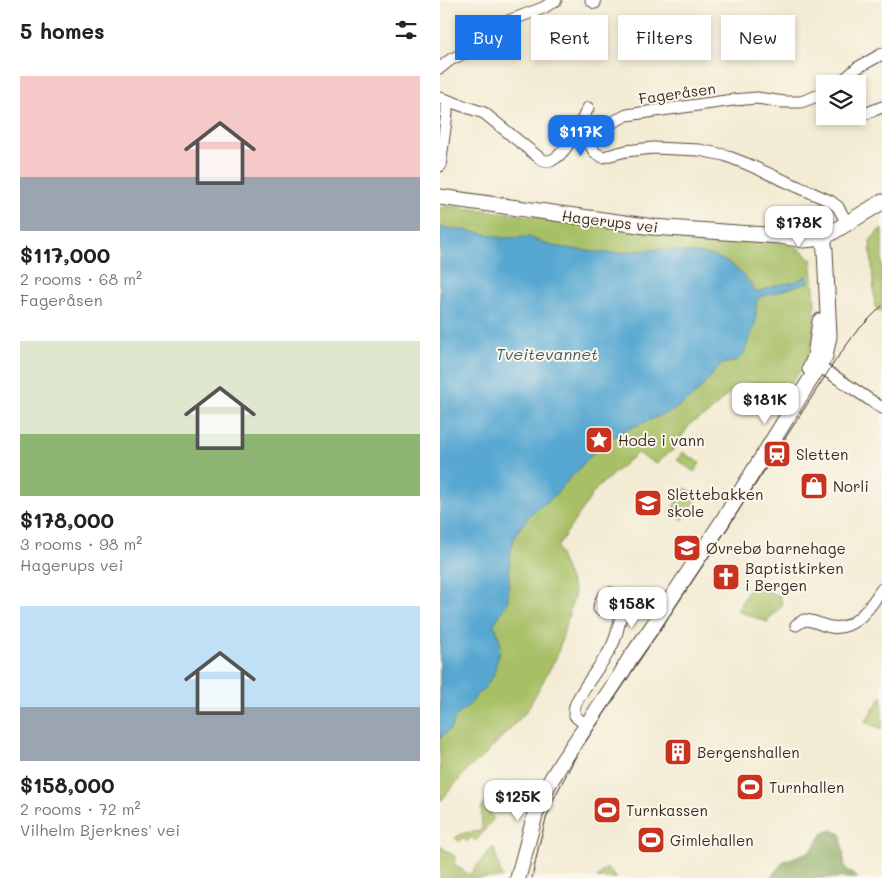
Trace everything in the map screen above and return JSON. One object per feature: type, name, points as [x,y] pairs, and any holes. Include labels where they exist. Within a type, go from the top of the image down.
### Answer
[{"type":"main road","name":"Hagerups vei","points":[[846,220],[882,194]]},
{"type":"main road","name":"Hagerups vei","points":[[440,197],[653,227],[782,236],[817,236],[829,225],[846,220],[882,202]]},
{"type":"main road","points":[[518,878],[535,815],[548,785],[722,522],[786,420],[817,364],[828,349],[829,336],[817,236]]},
{"type":"street","points":[[440,68],[450,60],[472,49],[508,21],[543,8],[556,0]]},
{"type":"street","points":[[849,75],[857,68],[882,54]]},
{"type":"street","name":"Fageråsen","points":[[816,97],[802,102],[784,102],[757,98],[638,113],[618,119],[599,130],[592,136],[591,146],[594,153],[602,156],[653,148],[699,150],[724,155],[830,201],[838,208],[846,220]]},
{"type":"street","points":[[444,99],[484,113],[542,160],[550,161],[563,151],[577,130],[588,108]]},
{"type":"street","points":[[440,166],[447,114],[444,99]]},
{"type":"street","points":[[867,113],[882,107]]},
{"type":"street","points":[[817,364],[882,408]]},
{"type":"street","points":[[796,625],[804,620],[835,628],[849,624],[856,621],[866,612],[882,589]]},
{"type":"street","points":[[588,725],[577,718],[574,714],[574,708],[610,651],[617,632],[622,608],[619,600],[611,593],[601,600],[598,609]]},
{"type":"green space","name":"Tveitevannet","points":[[449,206],[630,228],[788,243],[801,250],[811,259],[815,309],[813,334],[808,357],[791,384],[740,382],[708,414],[691,423],[672,451],[657,464],[637,453],[596,489],[557,547],[575,593],[557,656],[526,712],[486,754],[467,770],[440,802],[440,208]]},
{"type":"green space","points":[[882,229],[882,313],[875,307],[870,241]]},
{"type":"green space","points":[[682,452],[700,463],[694,472],[677,460]]},
{"type":"green space","points":[[686,488],[699,496],[683,520],[670,512]]},
{"type":"green space","points":[[751,585],[780,596],[782,605],[767,622],[737,611]]},
{"type":"green space","points":[[882,696],[882,729],[865,722]]},
{"type":"green space","points":[[485,803],[494,810],[490,814],[494,818],[476,841],[471,837],[467,842],[463,838],[459,842],[455,838],[465,833],[482,829],[481,808]]},
{"type":"green space","points":[[832,830],[841,834],[845,868],[858,878],[771,878],[784,861],[811,851],[823,833]]},
{"type":"green space","points":[[440,846],[457,858],[453,863],[469,875],[494,848],[502,878],[440,878]]},
{"type":"green space","points":[[606,868],[617,878],[597,878]]},
{"type":"water","name":"Tveitevannet","points":[[440,227],[503,238],[529,237],[552,246],[603,253],[661,249],[711,255],[728,262],[752,285],[755,292],[792,283],[806,276],[809,282],[758,298],[754,328],[743,355],[736,361],[722,364],[696,394],[674,410],[621,432],[599,447],[549,501],[537,508],[520,526],[510,553],[508,601],[493,626],[496,628],[501,645],[498,648],[500,650],[493,676],[484,689],[456,717],[451,728],[440,739]]},
{"type":"tram line","points":[[532,878],[546,819],[553,800],[576,756],[835,361],[856,332],[882,306]]},
{"type":"place","name":"Hode i vann","points":[[599,440]]},
{"type":"place","name":"Sletten","points":[[777,454]]},
{"type":"place","name":"Norli","points":[[814,486]]},
{"type":"place","name":"Slettebakken skole","points":[[648,503]]},
{"type":"place","name":"Øvrebø barnehage","points":[[687,548]]},
{"type":"place","name":"Baptistkirken i Bergen","points":[[726,577]]},
{"type":"place","name":"Bergenshallen","points":[[678,752]]},
{"type":"place","name":"Turnhallen","points":[[750,787]]},
{"type":"place","name":"Turnkassen","points":[[607,810]]},
{"type":"place","name":"Gimlehallen","points":[[651,840]]}]
